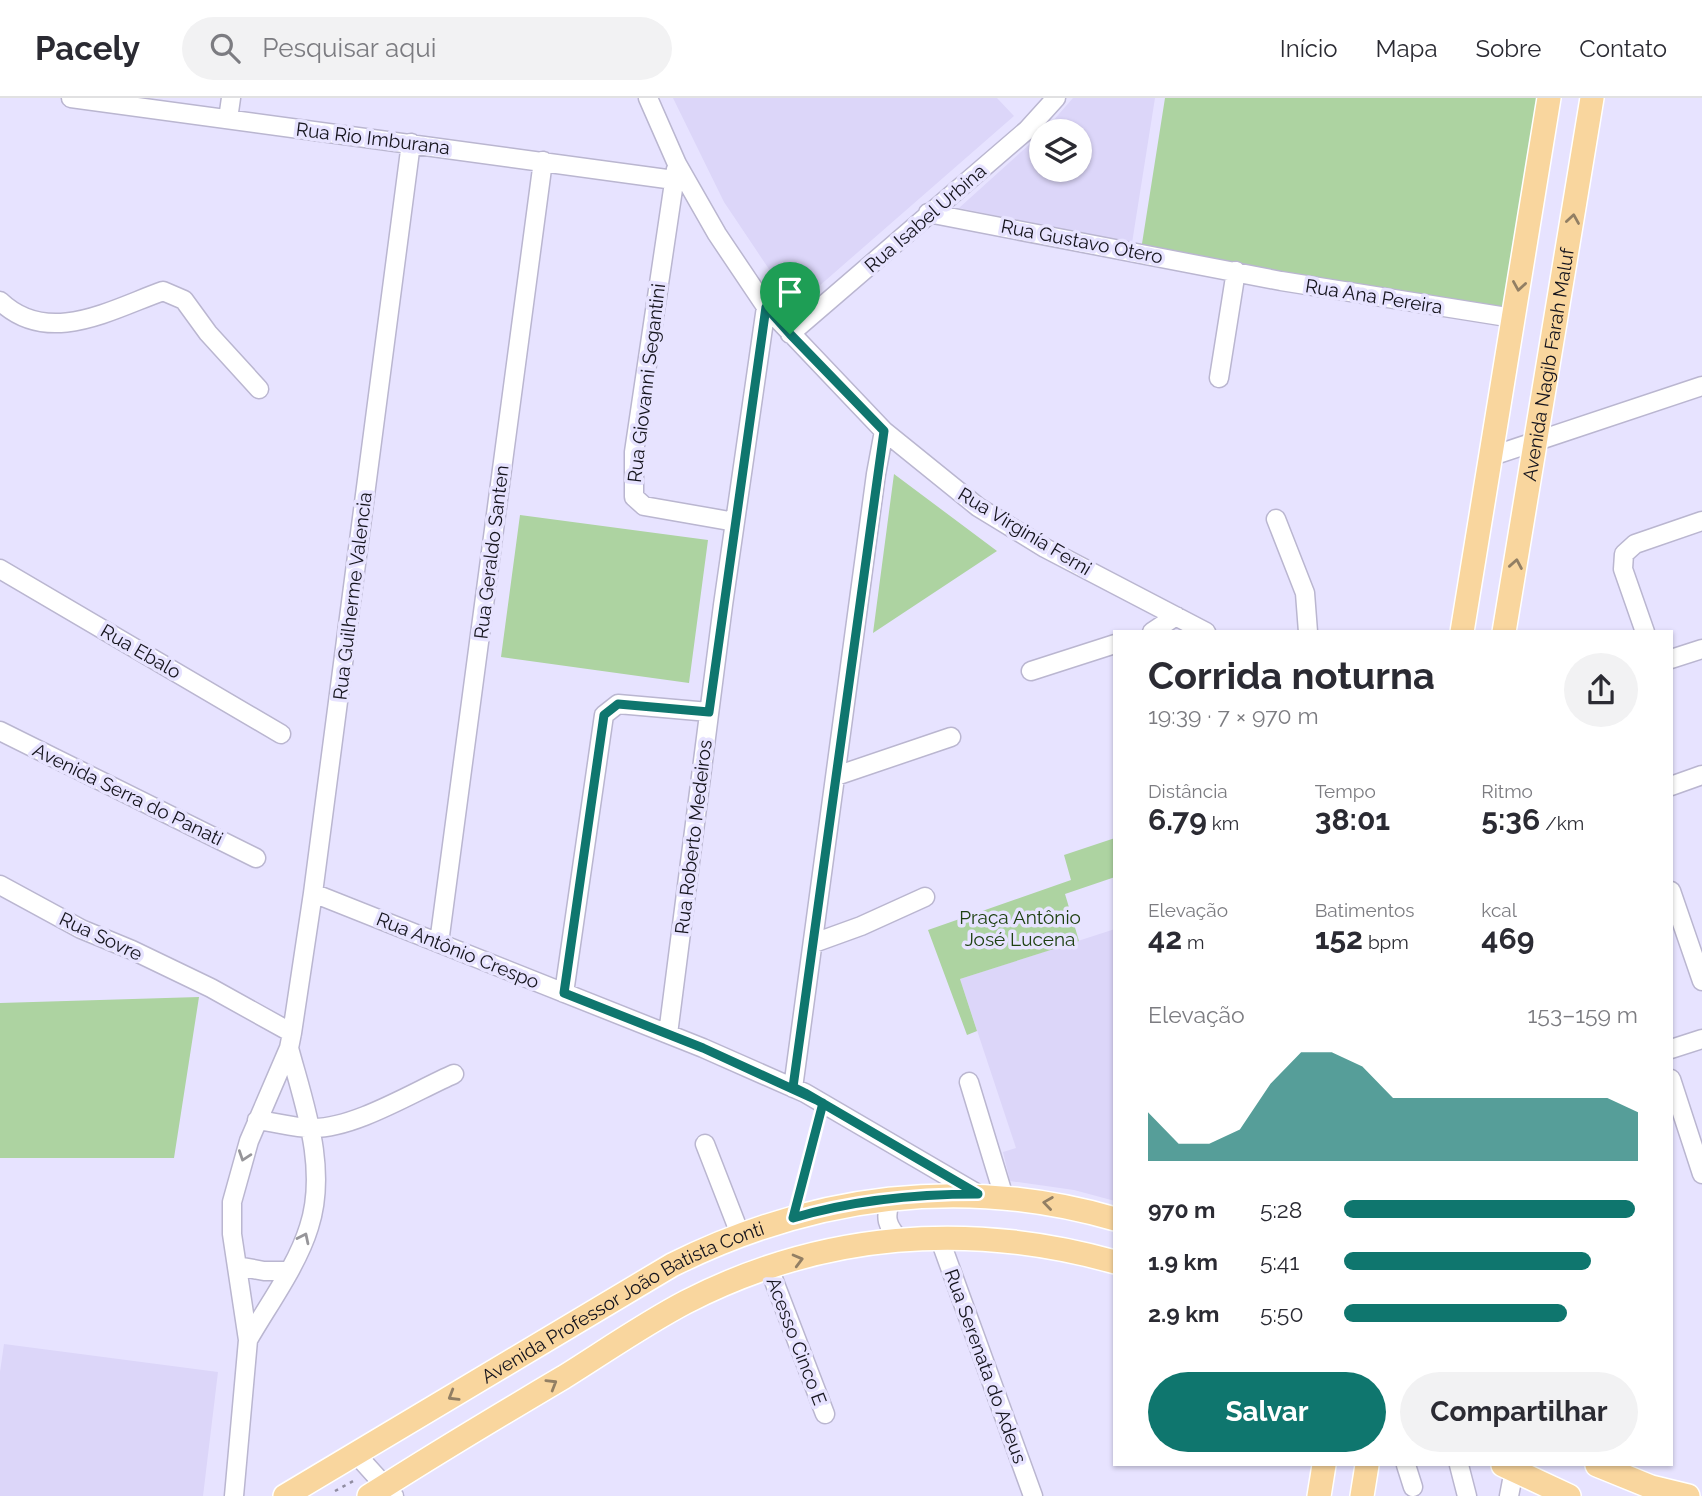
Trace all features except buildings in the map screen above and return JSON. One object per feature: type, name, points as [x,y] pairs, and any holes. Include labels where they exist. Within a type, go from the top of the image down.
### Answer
[{"type":"main road","points":[[1462,630],[1549,98]]},
{"type":"main road","name":"Avenida Nagib Farah Maluf","points":[[1504,630],[1592,98]]},
{"type":"main road","name":"Avenida Professor João Batista Conti","points":[[285,1496],[672,1265],[740,1234],[854,1204],[929,1194],[978,1194],[1059,1205],[1113,1218]]},
{"type":"main road","name":"Avenida Professor João Batista Conti","points":[[382,1493],[686,1302],[769,1268],[834,1251],[900,1240],[939,1237],[1020,1241],[1113,1262]]},
{"type":"main road","points":[[1319,1496],[1324,1466]]},
{"type":"main road","points":[[1362,1496],[1367,1466]]},
{"type":"main road","points":[[1600,1466],[1651,1486],[1688,1496]]},
{"type":"main road","points":[[1508,1468],[1569,1496]]},
{"type":"street","name":"Rua Rio Imburana","points":[[71,98],[543,161],[676,172]]},
{"type":"street","points":[[228,119],[231,98]]},
{"type":"street","name":"Rua Virginía Ferni","points":[[648,98],[676,172],[766,307],[884,431],[978,507],[1045,548],[1202,630]]},
{"type":"street","name":"Rua Isabel Urbina","points":[[790,334],[1027,130],[1056,98]]},
{"type":"street","name":"Rua Guilherme Valencia","points":[[234,1496],[248,1340],[237,1266],[232,1202],[237,1176],[257,1120],[290,1040],[313,893],[411,143]]},
{"type":"street","name":"Rua Geraldo Santen","points":[[439,943],[543,161]]},
{"type":"street","name":"Rua Giovanni Segantini","points":[[676,172],[634,452],[634,497],[644,506],[735,522]]},
{"type":"street","name":"Rua Gustavo Otero","points":[[928,213],[1236,271]]},
{"type":"street","points":[[1219,378],[1236,271]]},
{"type":"street","name":"Rua Ana Pereira","points":[[1236,271],[1513,318]]},
{"type":"street","points":[[0,301],[11,312],[43,324],[73,323],[163,291],[184,300],[208,333],[260,389]]},
{"type":"street","name":"Rua Roberto Medeiros","points":[[668,1034],[709,712],[766,307]]},
{"type":"street","points":[[1492,456],[1702,386]]},
{"type":"street","points":[[793,1087],[884,431]]},
{"type":"street","points":[[1276,519],[1305,593],[1308,630]]},
{"type":"street","points":[[1644,630],[1623,569],[1624,554],[1635,544],[1702,521]]},
{"type":"street","name":"Rua Ebalo","points":[[0,569],[281,734]]},
{"type":"street","points":[[1155,630],[1176,616]]},
{"type":"street","points":[[1031,671],[1113,645]]},
{"type":"street","points":[[1673,658],[1702,649]]},
{"type":"street","points":[[564,993],[604,715],[618,704],[709,712]]},
{"type":"street","name":"Avenida Serra do Panati","points":[[0,731],[256,858]]},
{"type":"street","points":[[836,776],[951,737]]},
{"type":"street","points":[[1673,785],[1702,775]]},
{"type":"street","name":"Rua Sovre","points":[[0,886],[80,929],[203,984],[290,1040]]},
{"type":"street","name":"Rua Antônio Crespo","points":[[313,893],[668,1034],[793,1087],[978,1194]]},
{"type":"street","points":[[814,943],[861,926],[925,897]]},
{"type":"street","points":[[1673,897],[1702,981]]},
{"type":"street","points":[[1673,1048],[1702,1039]]},
{"type":"street","name":"Rua Guilherme Valencia","points":[[248,1340],[309,1227],[315,1197],[311,1128],[290,1040]]},
{"type":"street","points":[[257,1120],[311,1128],[364,1114],[454,1074]]},
{"type":"street","points":[[969,1082],[1004,1198]]},
{"type":"street","points":[[1673,1085],[1702,1174]]},
{"type":"street","points":[[705,1144],[740,1234]]},
{"type":"street","points":[[891,1200],[886,1213],[888,1227],[900,1240]]},
{"type":"street","name":"Rua Serenata do Adeus","points":[[939,1237],[1034,1496]]},
{"type":"street","points":[[237,1266],[264,1271],[288,1270]]},
{"type":"street","name":"Acesso Cinco E","points":[[769,1268],[825,1414]]},
{"type":"street","name":"Avenida Professor João Batista Conti","points":[[356,1454],[382,1493]]},
{"type":"street","points":[[1406,1466],[1413,1487]]},
{"type":"street","points":[[1459,1466],[1468,1496]]},
{"type":"street","points":[[1508,1468],[1509,1496]]},
{"type":"path","points":[[793,1218],[823,1103]]},
{"type":"shaded area","points":[[673,98],[997,98],[1014,116],[810,294],[783,290],[724,202]]},
{"type":"shaded area","points":[[1073,98],[1155,98],[1132,243],[959,208],[1029,145],[1029,182],[1092,182],[1092,119],[1055,119]]},
{"type":"shaded area","points":[[1113,930],[1113,1200],[1074,1190],[1010,1181],[1003,1152],[1016,1148],[960,979]]},
{"type":"shaded area","points":[[4,1344],[218,1372],[203,1496],[0,1496],[0,1372]]},
{"type":"green space","points":[[1165,98],[1539,98],[1505,307],[1141,250]]},
{"type":"green space","points":[[894,474],[997,551],[873,633]]},
{"type":"green space","points":[[520,515],[708,540],[689,683],[501,657]]},
{"type":"green space","name":"Praça Antônio José Lucena","points":[[1113,839],[1113,878],[1065,894],[1079,941],[960,979],[977,1031],[967,1035],[928,930],[1071,880],[1064,855]]},
{"type":"green space","points":[[199,997],[174,1158],[0,1158],[0,1003]]},
{"type":"route","points":[[790,334],[766,307],[709,712],[618,704],[609,708],[604,715],[564,993],[703,1048],[805,1093],[823,1103],[793,1218],[854,1204],[929,1194],[978,1194],[880,1137],[805,1093],[793,1087],[884,431],[790,334]]}]
